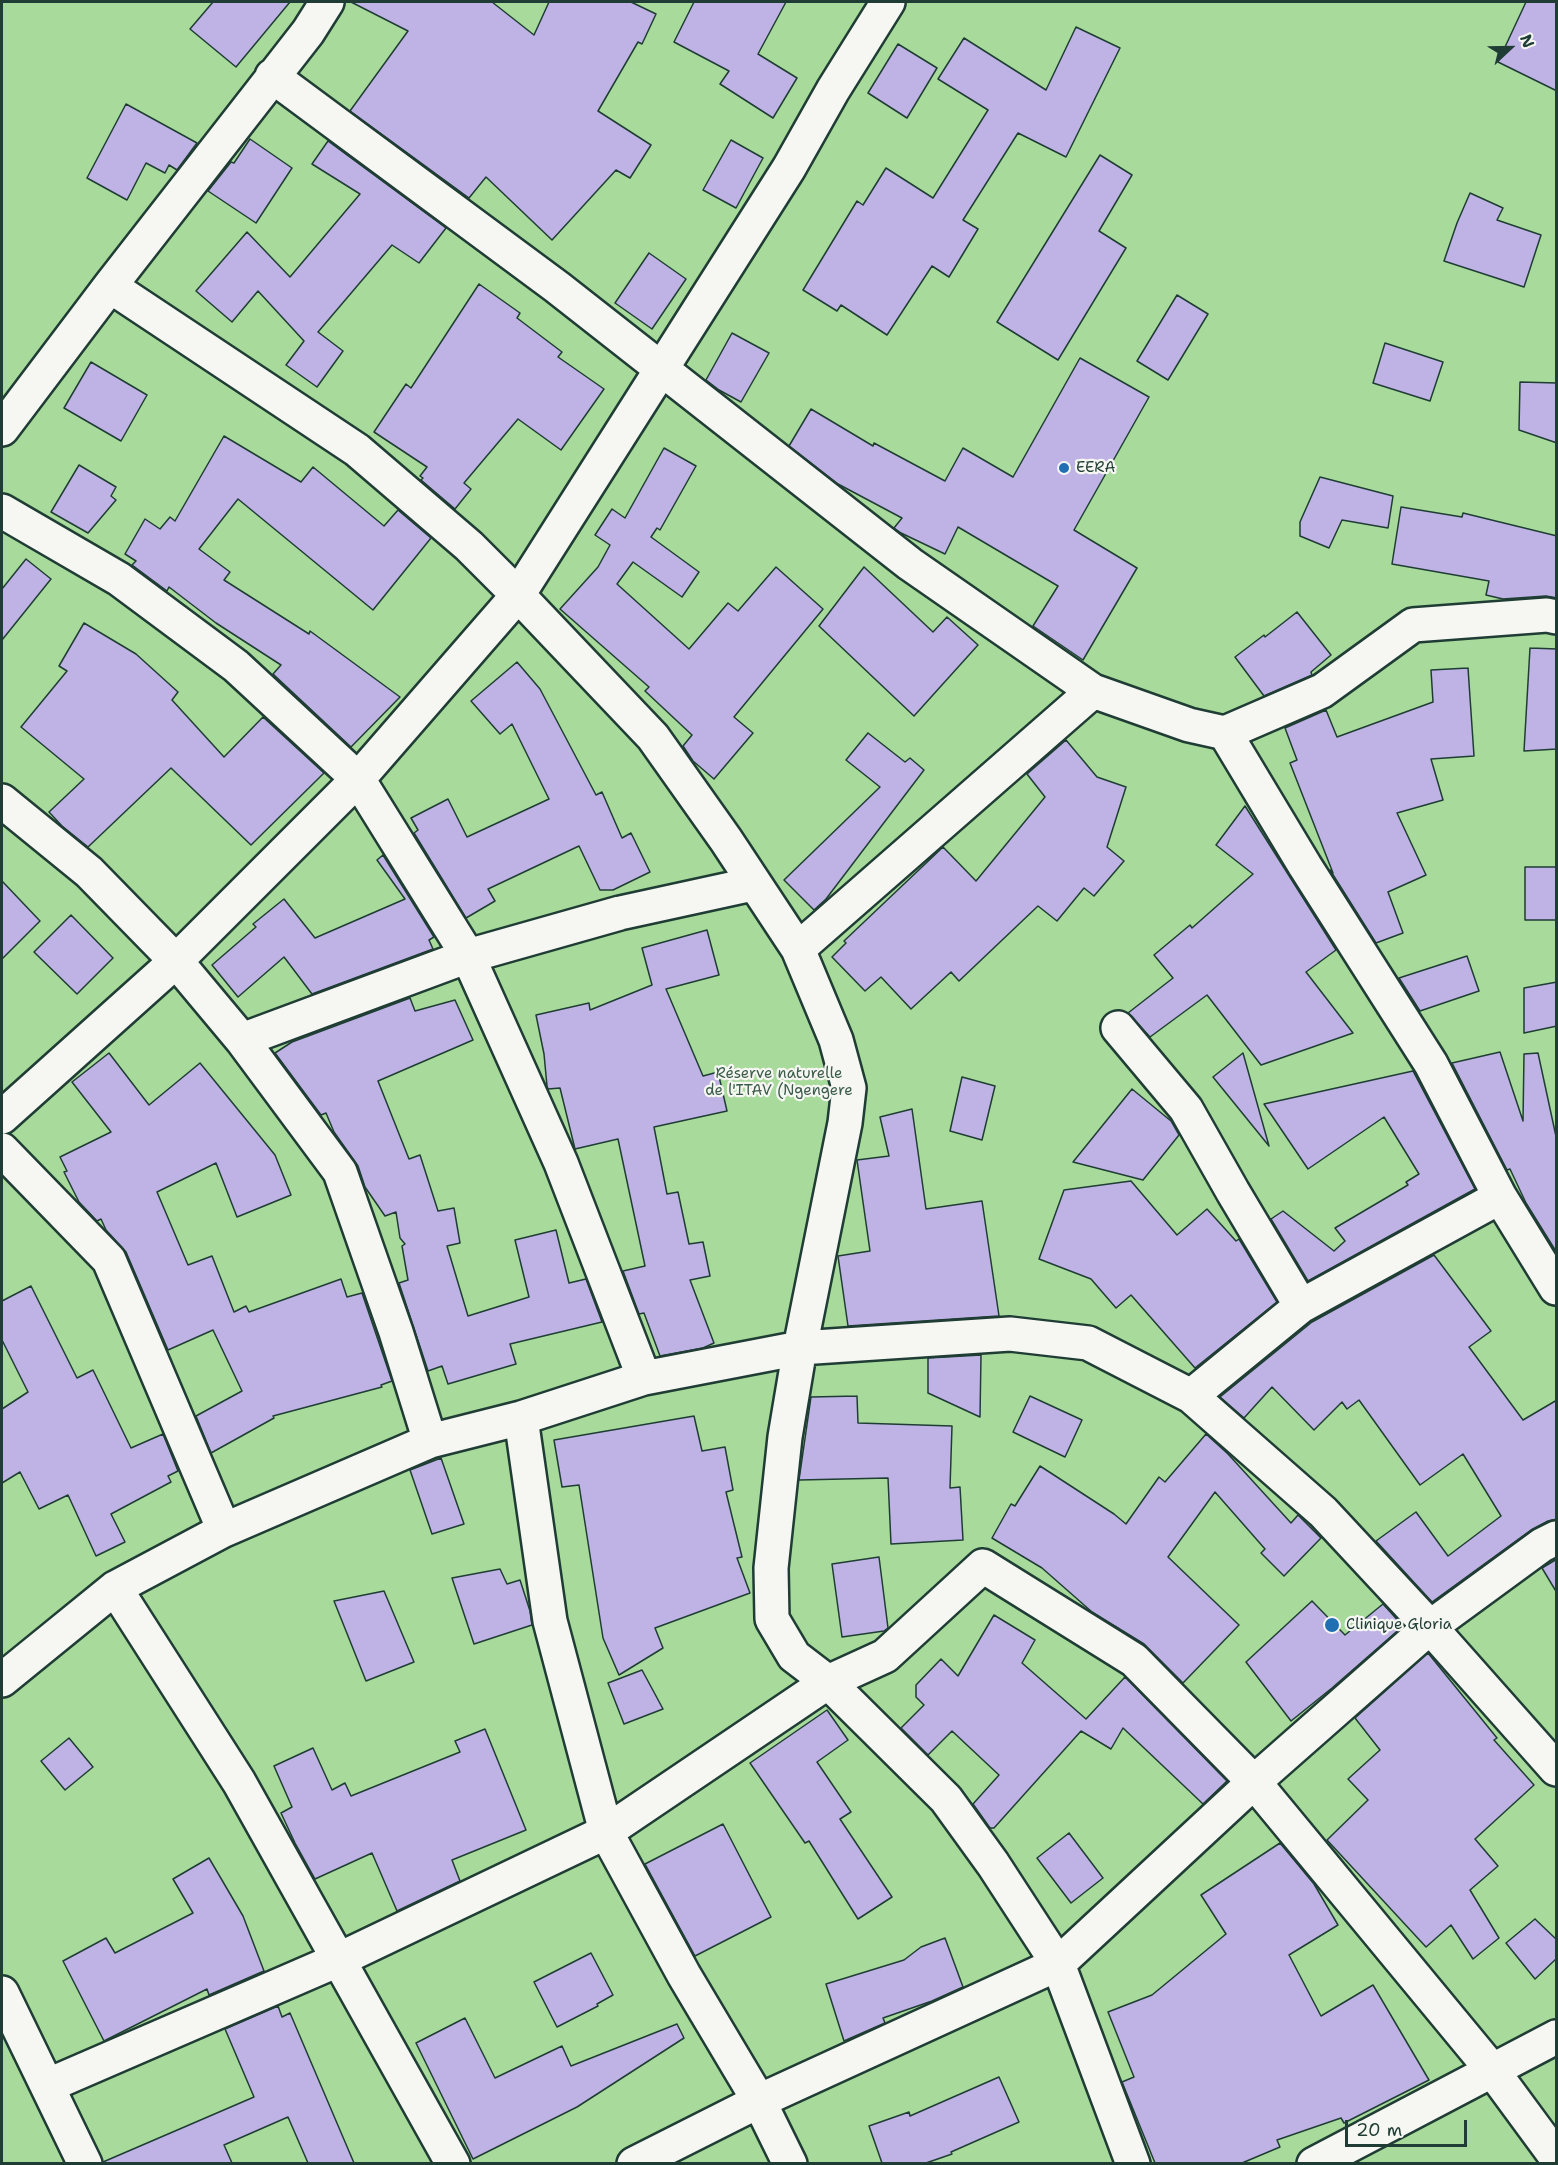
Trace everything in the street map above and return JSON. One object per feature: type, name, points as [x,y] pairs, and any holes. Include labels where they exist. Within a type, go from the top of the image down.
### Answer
[{"type":"street","points":[[2,429],[308,32],[327,2]]},
{"type":"street","points":[[2,1117],[176,961],[358,779],[518,595],[789,168],[833,90],[888,2]]},
{"type":"street","points":[[272,76],[557,287],[910,564],[1093,691],[1189,725],[1225,733],[1322,691],[1413,625],[1557,616]]},
{"type":"street","points":[[110,286],[357,450],[469,546],[653,737],[726,840],[798,950],[836,1040],[849,1088],[845,1122],[784,1437],[771,1568],[772,1619],[794,1656],[828,1682],[946,1799],[993,1864],[1058,1964],[1133,2163]]},
{"type":"street","points":[[2,511],[119,579],[236,666],[358,779],[468,956],[561,1163],[644,1378]]},
{"type":"street","points":[[798,950],[1093,691]]},
{"type":"street","points":[[1225,733],[1305,866],[1431,1064],[1500,1197],[1557,1288]]},
{"type":"street","points":[[2,801],[89,872],[176,961],[242,1040],[340,1172],[396,1332],[429,1442]]},
{"type":"street","points":[[242,1040],[468,956],[620,914],[753,884]]},
{"type":"street","points":[[1118,1028],[1186,1109],[1301,1306]]},
{"type":"street","points":[[2,1150],[109,1260],[224,1530]]},
{"type":"street","points":[[1191,1396],[1301,1306],[1500,1197]]},
{"type":"street","points":[[2,1680],[115,1588],[224,1530],[429,1442],[521,1419],[644,1378],[800,1348],[1010,1334],[1089,1343],[1191,1396],[1323,1512],[1557,1769]]},
{"type":"street","points":[[521,1419],[550,1621],[606,1832],[684,1975],[759,2101],[790,2163]]},
{"type":"street","points":[[634,2163],[759,2101],[1058,1964],[1254,1782],[1430,1627],[1542,1545],[1557,1538]]},
{"type":"street","points":[[48,2085],[340,1959],[606,1832],[828,1682],[885,1656],[983,1566],[1134,1660],[1254,1782],[1492,2070],[1557,2157]]},
{"type":"street","points":[[115,1588],[239,1782],[453,2163]]},
{"type":"street","points":[[2,1993],[85,2163]]},
{"type":"street","points":[[1314,2163],[1557,2037]]},
{"type":"green space","name":"Réserve naturelle de l'ITAV (Ngengere","points":[[2,2],[1556,2],[1556,2163],[2,2163]]},
{"type":"building","points":[[213,2],[290,2],[236,67],[190,29]]},
{"type":"building","points":[[351,2],[492,2],[534,35],[549,2],[631,2],[656,14],[642,44],[638,42],[598,111],[651,145],[630,178],[616,170],[552,240],[486,177],[469,198],[350,111],[408,31]]},
{"type":"building","points":[[694,2],[786,2],[758,54],[797,78],[773,118],[720,84],[729,71],[674,42]]},
{"type":"building","points":[[1526,2],[1557,2],[1557,91],[1498,62]]},
{"type":"building","points":[[1076,27],[1120,48],[1066,157],[1018,133],[963,220],[978,229],[949,277],[932,266],[887,335],[841,305],[837,311],[803,290],[857,201],[863,205],[886,168],[933,198],[988,110],[938,79],[964,38],[1046,90]]},
{"type":"building","points":[[898,44],[937,68],[907,118],[868,93]]},
{"type":"building","points":[[126,104],[197,143],[177,170],[169,165],[165,173],[146,163],[127,200],[87,178]]},
{"type":"building","points":[[250,139],[292,168],[256,223],[208,191],[231,162],[234,163]]},
{"type":"building","points":[[731,140],[763,158],[736,208],[703,190]]},
{"type":"building","points":[[328,141],[446,228],[419,263],[392,245],[318,332],[343,351],[317,387],[286,365],[304,341],[258,291],[232,322],[196,291],[247,232],[290,277],[360,194],[312,164]]},
{"type":"building","points":[[1100,155],[1132,175],[1099,231],[1126,248],[1058,360],[997,322]]},
{"type":"building","points":[[1470,193],[1503,208],[1497,220],[1541,235],[1524,287],[1444,261]]},
{"type":"building","points":[[649,253],[686,279],[652,329],[615,303]]},
{"type":"building","points":[[479,284],[520,313],[517,318],[562,352],[558,357],[604,389],[561,450],[518,419],[464,483],[471,489],[455,509],[421,480],[423,478],[420,476],[427,467],[374,432],[406,384],[411,388]]},
{"type":"building","points":[[1177,295],[1208,314],[1168,380],[1137,361]]},
{"type":"building","points":[[732,333],[769,353],[741,402],[706,380]]},
{"type":"building","points":[[1385,343],[1443,362],[1430,401],[1373,383]]},
{"type":"building","points":[[1080,358],[1149,397],[1074,530],[1137,568],[1083,660],[1033,626],[1058,586],[958,527],[945,554],[901,533],[894,528],[902,518],[838,484],[789,446],[811,409],[873,446],[874,443],[945,481],[963,448],[1013,477]]},
{"type":"building","points":[[91,362],[147,395],[121,441],[64,408]]},
{"type":"building","points":[[1520,382],[1557,383],[1557,443],[1519,430]]},
{"type":"building","points":[[224,436],[301,482],[313,467],[384,526],[398,510],[431,538],[373,610],[238,499],[199,549],[230,572],[224,580],[309,634],[310,631],[400,697],[351,747],[273,674],[281,665],[216,623],[169,587],[167,591],[132,565],[136,561],[125,554],[145,519],[160,529],[170,517],[175,521]]},
{"type":"building","points":[[664,448],[696,466],[660,530],[657,528],[651,537],[699,572],[682,597],[633,562],[617,584],[689,649],[728,603],[738,611],[776,567],[823,609],[734,717],[753,733],[714,779],[693,761],[683,746],[692,735],[645,691],[649,687],[560,609],[598,567],[610,545],[595,535],[612,509],[625,518]]},
{"type":"building","points":[[79,465],[116,487],[111,496],[116,500],[88,533],[51,512]]},
{"type":"building","points":[[1320,477],[1393,496],[1388,528],[1342,520],[1329,548],[1300,536],[1300,522]]},
{"type":"building","points":[[1401,507],[1462,517],[1463,513],[1557,536],[1557,598],[1546,596],[1503,599],[1486,595],[1489,581],[1392,564]]},
{"type":"building","points":[[26,559],[51,579],[2,640],[2,589]]},
{"type":"building","points":[[864,567],[933,632],[947,617],[978,645],[914,716],[819,626]]},
{"type":"building","points":[[1297,612],[1331,655],[1311,672],[1312,675],[1264,696],[1235,657]]},
{"type":"building","points":[[84,623],[136,654],[178,692],[172,700],[224,757],[263,717],[324,773],[251,845],[171,768],[88,847],[49,812],[84,779],[21,727],[67,671],[59,666]]},
{"type":"building","points":[[1530,648],[1557,649],[1557,749],[1524,751]]},
{"type":"building","points":[[517,662],[540,689],[596,795],[602,792],[622,838],[631,833],[650,872],[613,890],[600,890],[579,846],[488,889],[495,901],[466,918],[414,833],[418,830],[411,818],[448,799],[467,837],[549,799],[512,724],[500,734],[471,701]]},
{"type":"building","points":[[1468,668],[1474,756],[1431,759],[1443,800],[1397,813],[1426,875],[1388,892],[1403,933],[1376,943],[1330,870],[1333,873],[1290,763],[1297,760],[1285,728],[1326,710],[1337,737],[1433,702],[1431,670]]},
{"type":"building","points":[[868,733],[905,762],[910,758],[924,770],[826,899],[814,910],[784,880],[880,787],[846,760]]},
{"type":"building","points":[[1066,740],[1097,777],[1126,787],[1107,847],[1124,861],[1094,896],[1084,888],[1057,921],[1038,906],[959,981],[951,972],[911,1009],[881,977],[865,991],[832,957],[846,943],[844,941],[943,847],[976,881],[1045,797],[1027,774]]},
{"type":"building","points":[[1245,806],[1336,950],[1306,972],[1353,1033],[1261,1065],[1207,995],[1150,1037],[1128,1013],[1173,978],[1154,955],[1190,925],[1192,928],[1253,874],[1216,845]]},
{"type":"building","points":[[383,855],[434,937],[429,940],[433,949],[312,994],[284,957],[238,997],[212,965],[256,927],[253,924],[284,899],[315,938],[405,899],[377,860]]},
{"type":"building","points":[[1525,867],[1557,867],[1557,920],[1525,920]]},
{"type":"building","points":[[2,881],[40,921],[2,959]]},
{"type":"building","points":[[71,915],[113,958],[77,994],[34,952]]},
{"type":"building","points":[[707,930],[719,975],[666,989],[703,1076],[718,1072],[727,1111],[654,1127],[667,1194],[678,1192],[689,1244],[703,1242],[710,1276],[690,1280],[714,1343],[703,1348],[660,1356],[644,1313],[639,1314],[623,1271],[645,1266],[618,1139],[575,1149],[560,1088],[548,1089],[547,1086],[544,1054],[536,1015],[589,1003],[590,1010],[652,985],[642,948]]},
{"type":"building","points":[[1467,956],[1479,991],[1420,1011],[1399,978]]},
{"type":"building","points":[[1557,982],[1557,1026],[1524,1033],[1524,988]]},
{"type":"building","points":[[410,998],[415,1011],[455,1000],[473,1040],[378,1081],[409,1159],[420,1155],[438,1211],[454,1208],[460,1243],[447,1246],[468,1316],[529,1297],[515,1240],[556,1230],[569,1283],[586,1279],[602,1322],[510,1344],[516,1364],[448,1384],[442,1366],[428,1371],[399,1283],[408,1280],[402,1246],[405,1244],[400,1238],[396,1212],[385,1216],[365,1187],[358,1166],[334,1132],[326,1113],[321,1115],[275,1053],[292,1042]]},
{"type":"building","points":[[1500,1052],[1523,1121],[1524,1054],[1538,1053],[1557,1141],[1557,1253],[1526,1203],[1510,1169],[1507,1170],[1452,1063]]},
{"type":"building","points":[[109,1053],[149,1105],[200,1063],[275,1155],[291,1195],[237,1217],[216,1163],[157,1192],[188,1265],[212,1256],[234,1312],[246,1306],[249,1312],[341,1279],[347,1297],[362,1293],[392,1381],[381,1385],[382,1387],[273,1416],[274,1418],[211,1453],[196,1416],[242,1391],[213,1330],[168,1350],[126,1252],[106,1230],[101,1219],[97,1221],[79,1202],[64,1172],[67,1171],[60,1157],[111,1132],[72,1082]]},
{"type":"building","points":[[1243,1053],[1269,1146],[1213,1077]]},
{"type":"building","points":[[1413,1071],[1475,1189],[1308,1281],[1271,1219],[1283,1211],[1334,1251],[1345,1241],[1335,1228],[1408,1185],[1406,1182],[1419,1174],[1384,1117],[1308,1169],[1264,1104]]},
{"type":"building","points":[[962,1077],[995,1086],[982,1140],[950,1131]]},
{"type":"building","points":[[1132,1089],[1171,1121],[1179,1135],[1143,1180],[1073,1162]]},
{"type":"building","points":[[912,1109],[926,1209],[982,1201],[999,1316],[848,1326],[838,1256],[870,1251],[857,1160],[889,1156],[880,1117]]},
{"type":"building","points":[[1131,1181],[1177,1235],[1207,1209],[1236,1241],[1239,1239],[1277,1302],[1195,1368],[1131,1295],[1116,1308],[1091,1279],[1039,1259],[1064,1190]]},
{"type":"building","points":[[1434,1255],[1491,1331],[1469,1347],[1523,1420],[1557,1400],[1557,1519],[1531,1530],[1432,1602],[1376,1541],[1416,1512],[1448,1556],[1501,1516],[1463,1454],[1420,1485],[1359,1400],[1347,1409],[1342,1402],[1314,1430],[1272,1387],[1244,1418],[1220,1397],[1312,1322]]},
{"type":"building","points":[[31,1286],[77,1378],[93,1370],[131,1448],[163,1434],[178,1471],[168,1476],[171,1482],[111,1514],[125,1542],[96,1556],[68,1495],[39,1509],[20,1472],[2,1483],[2,1409],[28,1392],[2,1340],[2,1301]]},
{"type":"building","points":[[981,1355],[980,1417],[928,1393],[928,1358]]},
{"type":"building","points":[[857,1396],[858,1423],[952,1426],[950,1488],[960,1487],[963,1540],[891,1544],[888,1478],[799,1480],[811,1397]]},
{"type":"building","points":[[1030,1396],[1082,1420],[1065,1457],[1013,1432]]},
{"type":"building","points":[[694,1416],[702,1451],[725,1447],[733,1490],[726,1492],[742,1557],[737,1558],[750,1593],[655,1628],[663,1648],[619,1675],[603,1638],[579,1485],[562,1487],[554,1440]]},
{"type":"building","points":[[1206,1434],[1228,1454],[1291,1523],[1298,1515],[1321,1538],[1284,1576],[1261,1553],[1265,1549],[1215,1492],[1168,1557],[1239,1625],[1183,1683],[1144,1644],[1092,1612],[1042,1568],[992,1538],[1011,1504],[1015,1506],[1040,1466],[1126,1524],[1159,1477],[1165,1482]]},
{"type":"building","points":[[441,1458],[464,1524],[432,1534],[410,1470]]},
{"type":"building","points":[[879,1557],[888,1628],[884,1631],[842,1637],[832,1564]]},
{"type":"building","points":[[1557,1559],[1557,1593],[1542,1568]]},
{"type":"building","points":[[500,1569],[507,1584],[520,1580],[532,1625],[474,1644],[452,1578]]},
{"type":"building","points":[[384,1591],[414,1662],[366,1681],[334,1601]]},
{"type":"building","points":[[1312,1601],[1345,1635],[1383,1604],[1403,1626],[1291,1721],[1246,1662]]},
{"type":"building","points":[[994,1615],[1035,1640],[1022,1663],[1086,1719],[1125,1677],[1227,1781],[1203,1804],[1123,1728],[1111,1749],[1081,1731],[994,1828],[990,1828],[973,1804],[999,1775],[952,1731],[928,1755],[901,1728],[924,1705],[916,1697],[916,1685],[941,1659],[958,1676]]},
{"type":"building","points":[[1428,1653],[1497,1738],[1494,1740],[1534,1785],[1475,1839],[1498,1866],[1470,1890],[1499,1938],[1473,1959],[1451,1925],[1426,1947],[1327,1840],[1368,1800],[1348,1779],[1380,1750],[1355,1718]]},
{"type":"building","points":[[642,1670],[663,1709],[624,1724],[608,1683]]},
{"type":"building","points":[[827,1710],[848,1740],[817,1762],[851,1812],[840,1819],[892,1897],[858,1919],[809,1841],[805,1843],[750,1763]]},
{"type":"building","points":[[485,1729],[526,1830],[452,1860],[460,1881],[397,1911],[372,1853],[315,1879],[281,1813],[292,1807],[274,1766],[313,1748],[332,1790],[345,1783],[351,1796],[460,1752],[455,1741]]},
{"type":"building","points":[[69,1738],[93,1767],[65,1790],[41,1761]]},
{"type":"building","points":[[723,1824],[771,1917],[695,1956],[645,1864]]},
{"type":"building","points":[[1069,1833],[1103,1878],[1071,1903],[1037,1858]]},
{"type":"building","points":[[1280,1843],[1314,1884],[1338,1925],[1289,1955],[1321,2016],[1373,1985],[1429,2080],[1344,2123],[1341,2118],[1277,2140],[1280,2147],[1242,2163],[1155,2163],[1122,2082],[1134,2077],[1108,2012],[1152,1995],[1226,1934],[1201,1895]]},
{"type":"building","points":[[209,1858],[243,1916],[264,1971],[209,1995],[207,1989],[104,2041],[63,1961],[106,1938],[115,1953],[193,1913],[173,1879]]},
{"type":"building","points":[[1535,1919],[1557,1940],[1557,1958],[1535,1979],[1506,1943]]},
{"type":"building","points":[[945,1938],[963,1987],[932,2001],[883,2018],[885,2023],[844,2041],[826,1984],[904,1960],[921,1947]]},
{"type":"building","points":[[591,1953],[613,1995],[597,2004],[598,2006],[557,2027],[534,1982]]},
{"type":"building","points":[[278,2006],[282,2017],[290,2013],[354,2163],[308,2163],[288,2117],[224,2145],[232,2163],[103,2163],[254,2097],[225,2029]]},
{"type":"building","points":[[465,2018],[495,2078],[562,2046],[571,2066],[677,2024],[684,2038],[577,2107],[473,2159],[416,2043]]},
{"type":"building","points":[[999,2077],[1019,2122],[951,2152],[952,2154],[926,2163],[882,2163],[869,2126],[909,2112],[910,2116]]},
{"type":"place","name":"EERA","points":[[1064,468]]},
{"type":"place","name":"Clinique Gloria","points":[[1332,1625]]}]
